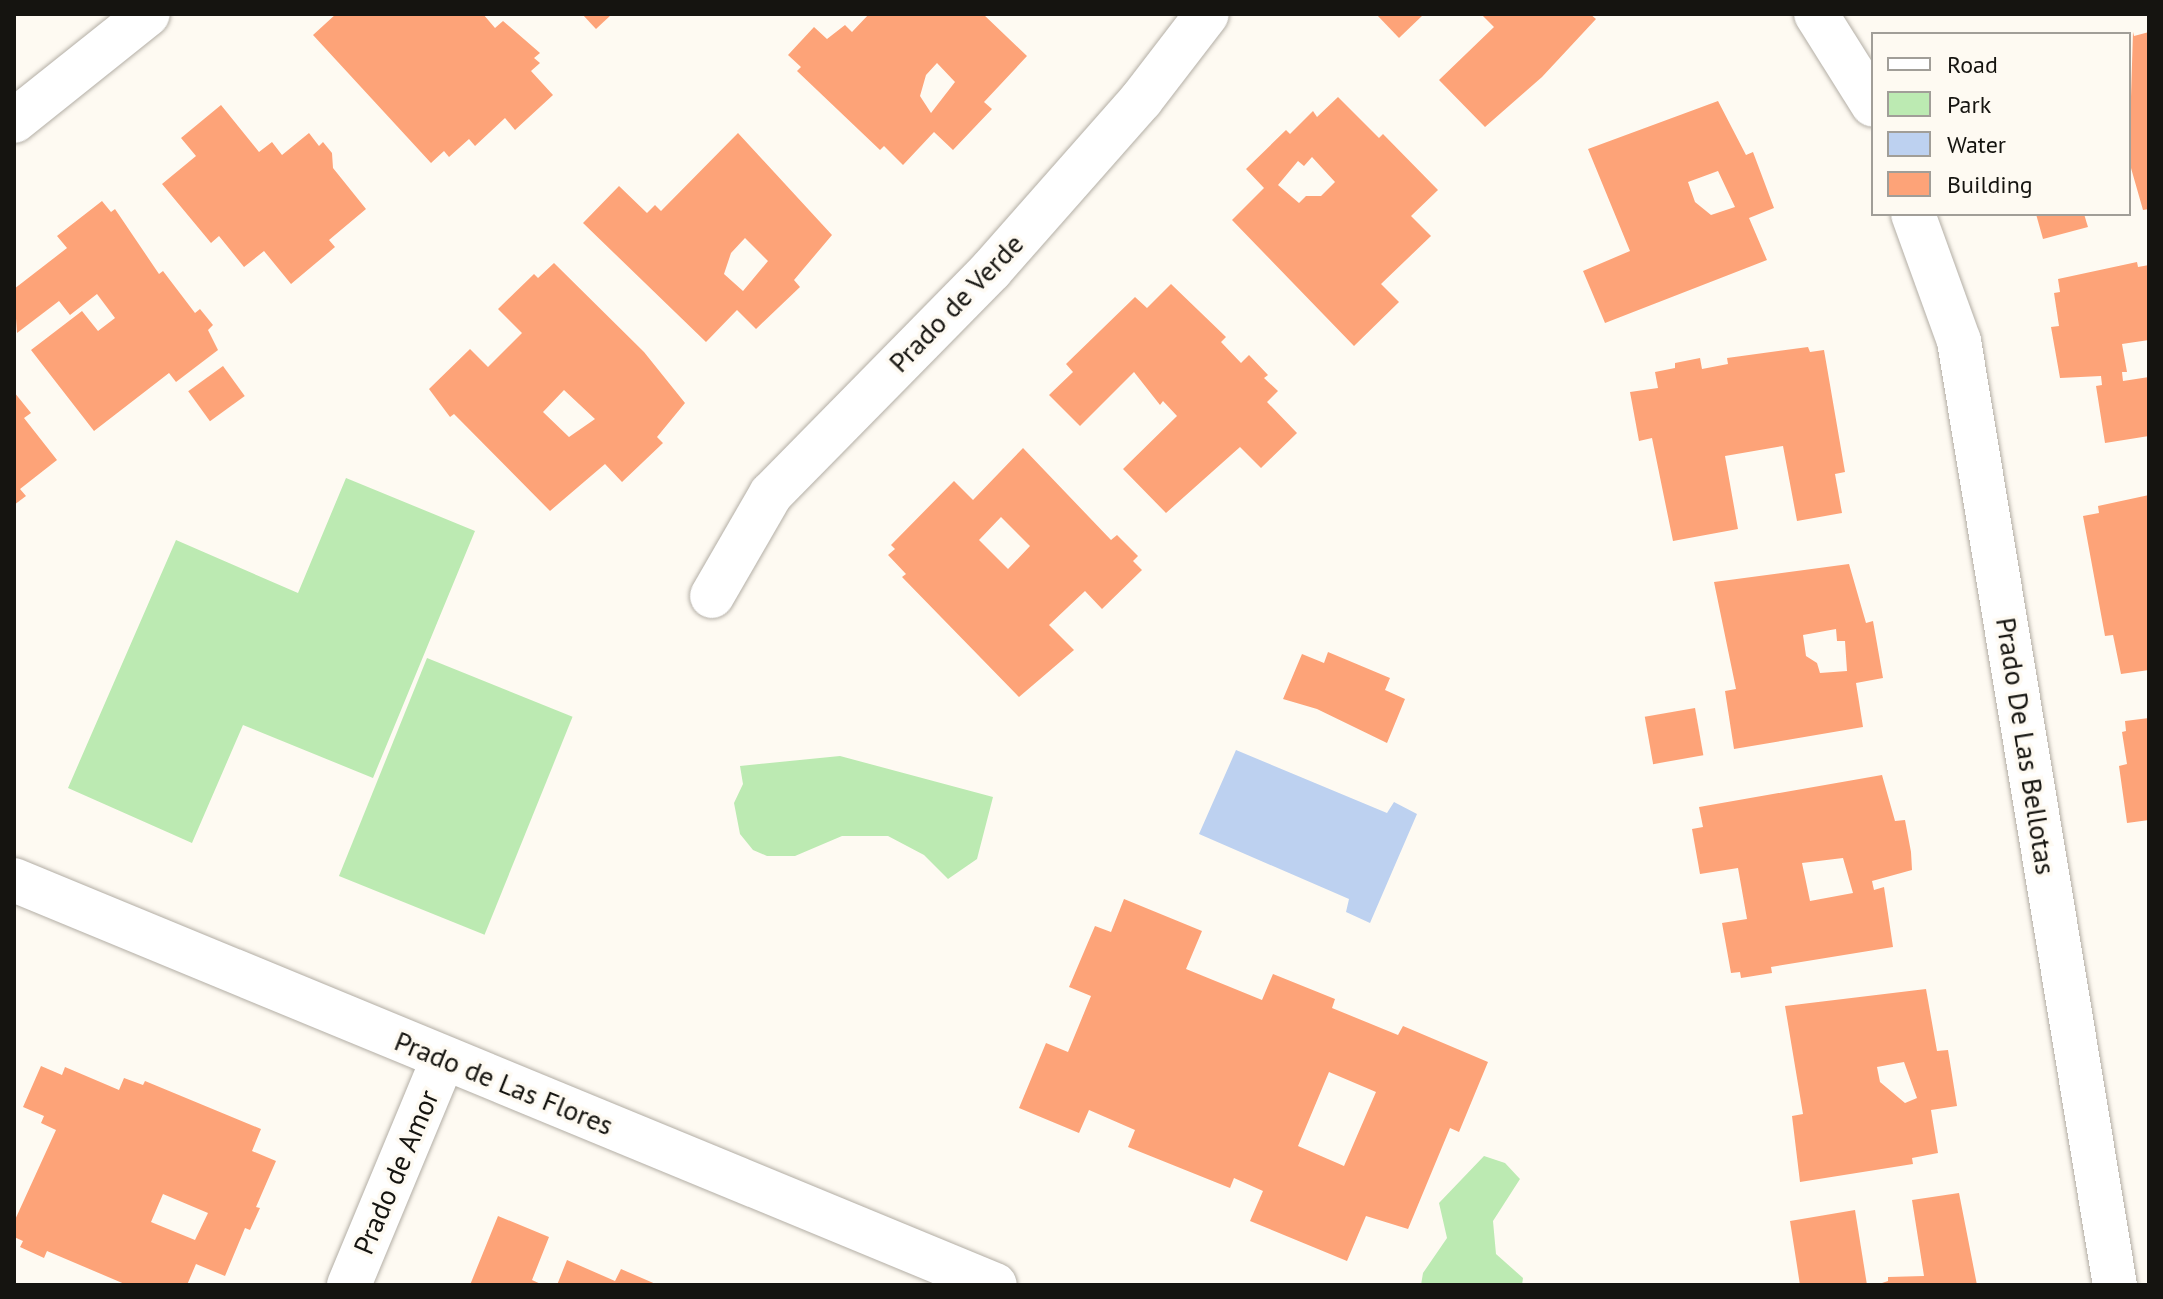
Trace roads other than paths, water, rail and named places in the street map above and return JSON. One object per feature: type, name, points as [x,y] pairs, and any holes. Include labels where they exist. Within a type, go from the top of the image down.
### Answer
[{"type":"street","points":[[14,121],[148,14]]},
{"type":"street","name":"Prado de Verde","points":[[712,596],[771,494],[991,270],[1141,100],[1207,14]]},
{"type":"street","points":[[1816,14],[1871,102]]},
{"type":"street","name":"Prado De Las Bellotas","points":[[1914,216],[1959,341],[2115,1285]]},
{"type":"street","name":"Prado de Las Flores","points":[[14,880],[995,1285]]},
{"type":"street","name":"Prado de Amor","points":[[349,1285],[443,1059]]},
{"type":"water","points":[[1236,750],[1387,813],[1394,802],[1417,814],[1370,923],[1346,912],[1349,899],[1199,834]]}]
